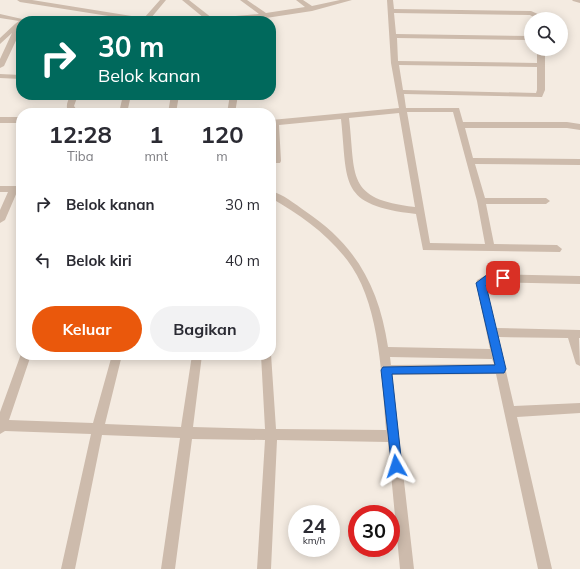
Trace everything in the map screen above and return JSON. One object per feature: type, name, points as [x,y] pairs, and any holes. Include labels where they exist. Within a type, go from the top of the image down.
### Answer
[{"type":"street","points":[[20,0],[121,16]]},
{"type":"street","points":[[149,16],[163,0]]},
{"type":"street","points":[[185,0],[206,16]]},
{"type":"street","points":[[243,0],[266,16],[312,9],[349,0]]},
{"type":"street","points":[[299,0],[312,9]]},
{"type":"street","points":[[390,0],[392,36],[400,92],[426,247],[556,249]]},
{"type":"street","points":[[575,0],[580,1]]},
{"type":"street","points":[[391,12],[524,13]]},
{"type":"street","points":[[0,16],[16,19]]},
{"type":"street","points":[[0,42],[16,27]]},
{"type":"street","points":[[0,66],[16,35]]},
{"type":"street","points":[[392,36],[524,38]]},
{"type":"street","points":[[400,92],[539,95],[542,90],[540,56]]},
{"type":"street","points":[[396,63],[541,65]]},
{"type":"street","points":[[0,76],[16,77]]},
{"type":"street","points":[[276,122],[403,110],[456,110],[481,202],[490,247]]},
{"type":"street","points":[[346,116],[351,179],[357,189],[373,202],[400,209],[421,211]]},
{"type":"street","points":[[0,120],[16,120]]},
{"type":"street","points":[[461,125],[567,125],[580,127]]},
{"type":"street","points":[[276,151],[277,161]]},
{"type":"street","points":[[470,161],[580,162]]},
{"type":"street","points":[[0,189],[16,189]]},
{"type":"street","points":[[0,220],[16,191]]},
{"type":"street","points":[[276,197],[299,209],[320,225],[356,266],[372,298],[378,317],[386,370],[407,569]]},
{"type":"street","points":[[481,202],[546,201]]},
{"type":"street","points":[[546,569],[481,283],[488,278],[580,280]]},
{"type":"street","points":[[492,332],[576,334],[580,360]]},
{"type":"street","points":[[383,352],[497,354]]},
{"type":"street","points":[[24,360],[0,426],[98,428],[188,433],[393,436]]},
{"type":"street","points":[[68,569],[98,428],[116,360]]},
{"type":"street","points":[[168,569],[188,433],[196,360]]},
{"type":"street","points":[[264,569],[271,435],[266,360]]},
{"type":"street","points":[[386,370],[501,369]]},
{"type":"street","points":[[511,412],[580,408]]},
{"type":"route","points":[[396,466],[386,370],[501,369],[481,283],[488,278],[503,278]]}]
